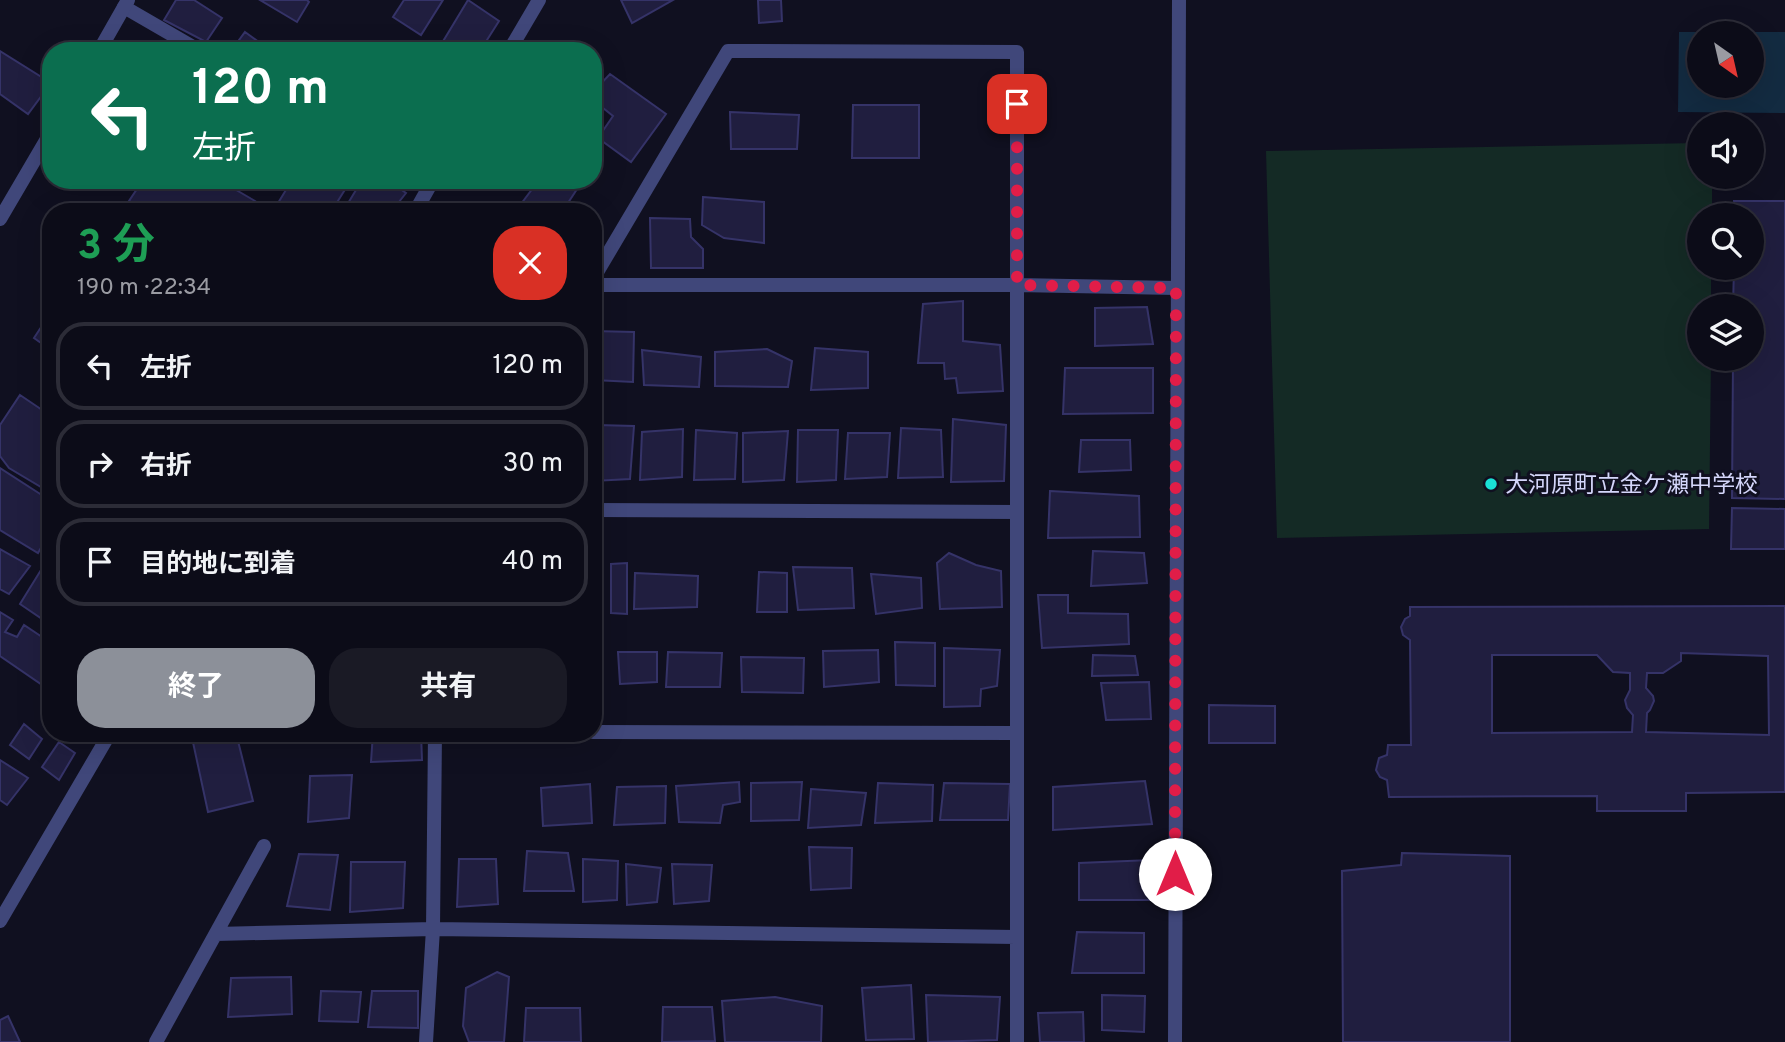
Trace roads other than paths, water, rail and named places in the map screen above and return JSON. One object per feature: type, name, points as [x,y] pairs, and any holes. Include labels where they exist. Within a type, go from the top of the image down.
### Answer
[{"type":"street","points":[[514,42],[538,0]]},
{"type":"street","points":[[1175,1042],[1179,0]]},
{"type":"street","points":[[104,42],[126,3],[186,42]]},
{"type":"street","points":[[602,264],[728,51],[1017,52],[1017,1042]]},
{"type":"street","points":[[0,219],[42,147]]},
{"type":"street","points":[[602,285],[1017,285],[1176,288]]},
{"type":"street","points":[[602,510],[1017,512]]},
{"type":"street","points":[[602,732],[1017,733]]},
{"type":"street","points":[[0,921],[105,742]]},
{"type":"street","points":[[426,1042],[433,929],[435,742]]},
{"type":"street","points":[[156,1042],[264,846]]},
{"type":"street","points":[[216,934],[433,929],[1016,937]]},
{"type":"water","points":[[1679,32],[1687,32],[1687,98],[1764,98],[1764,32],[1785,32],[1785,113],[1678,112]]},
{"type":"place","name":"大河原町立金ケ瀬中学校","points":[[1491,484]]}]
